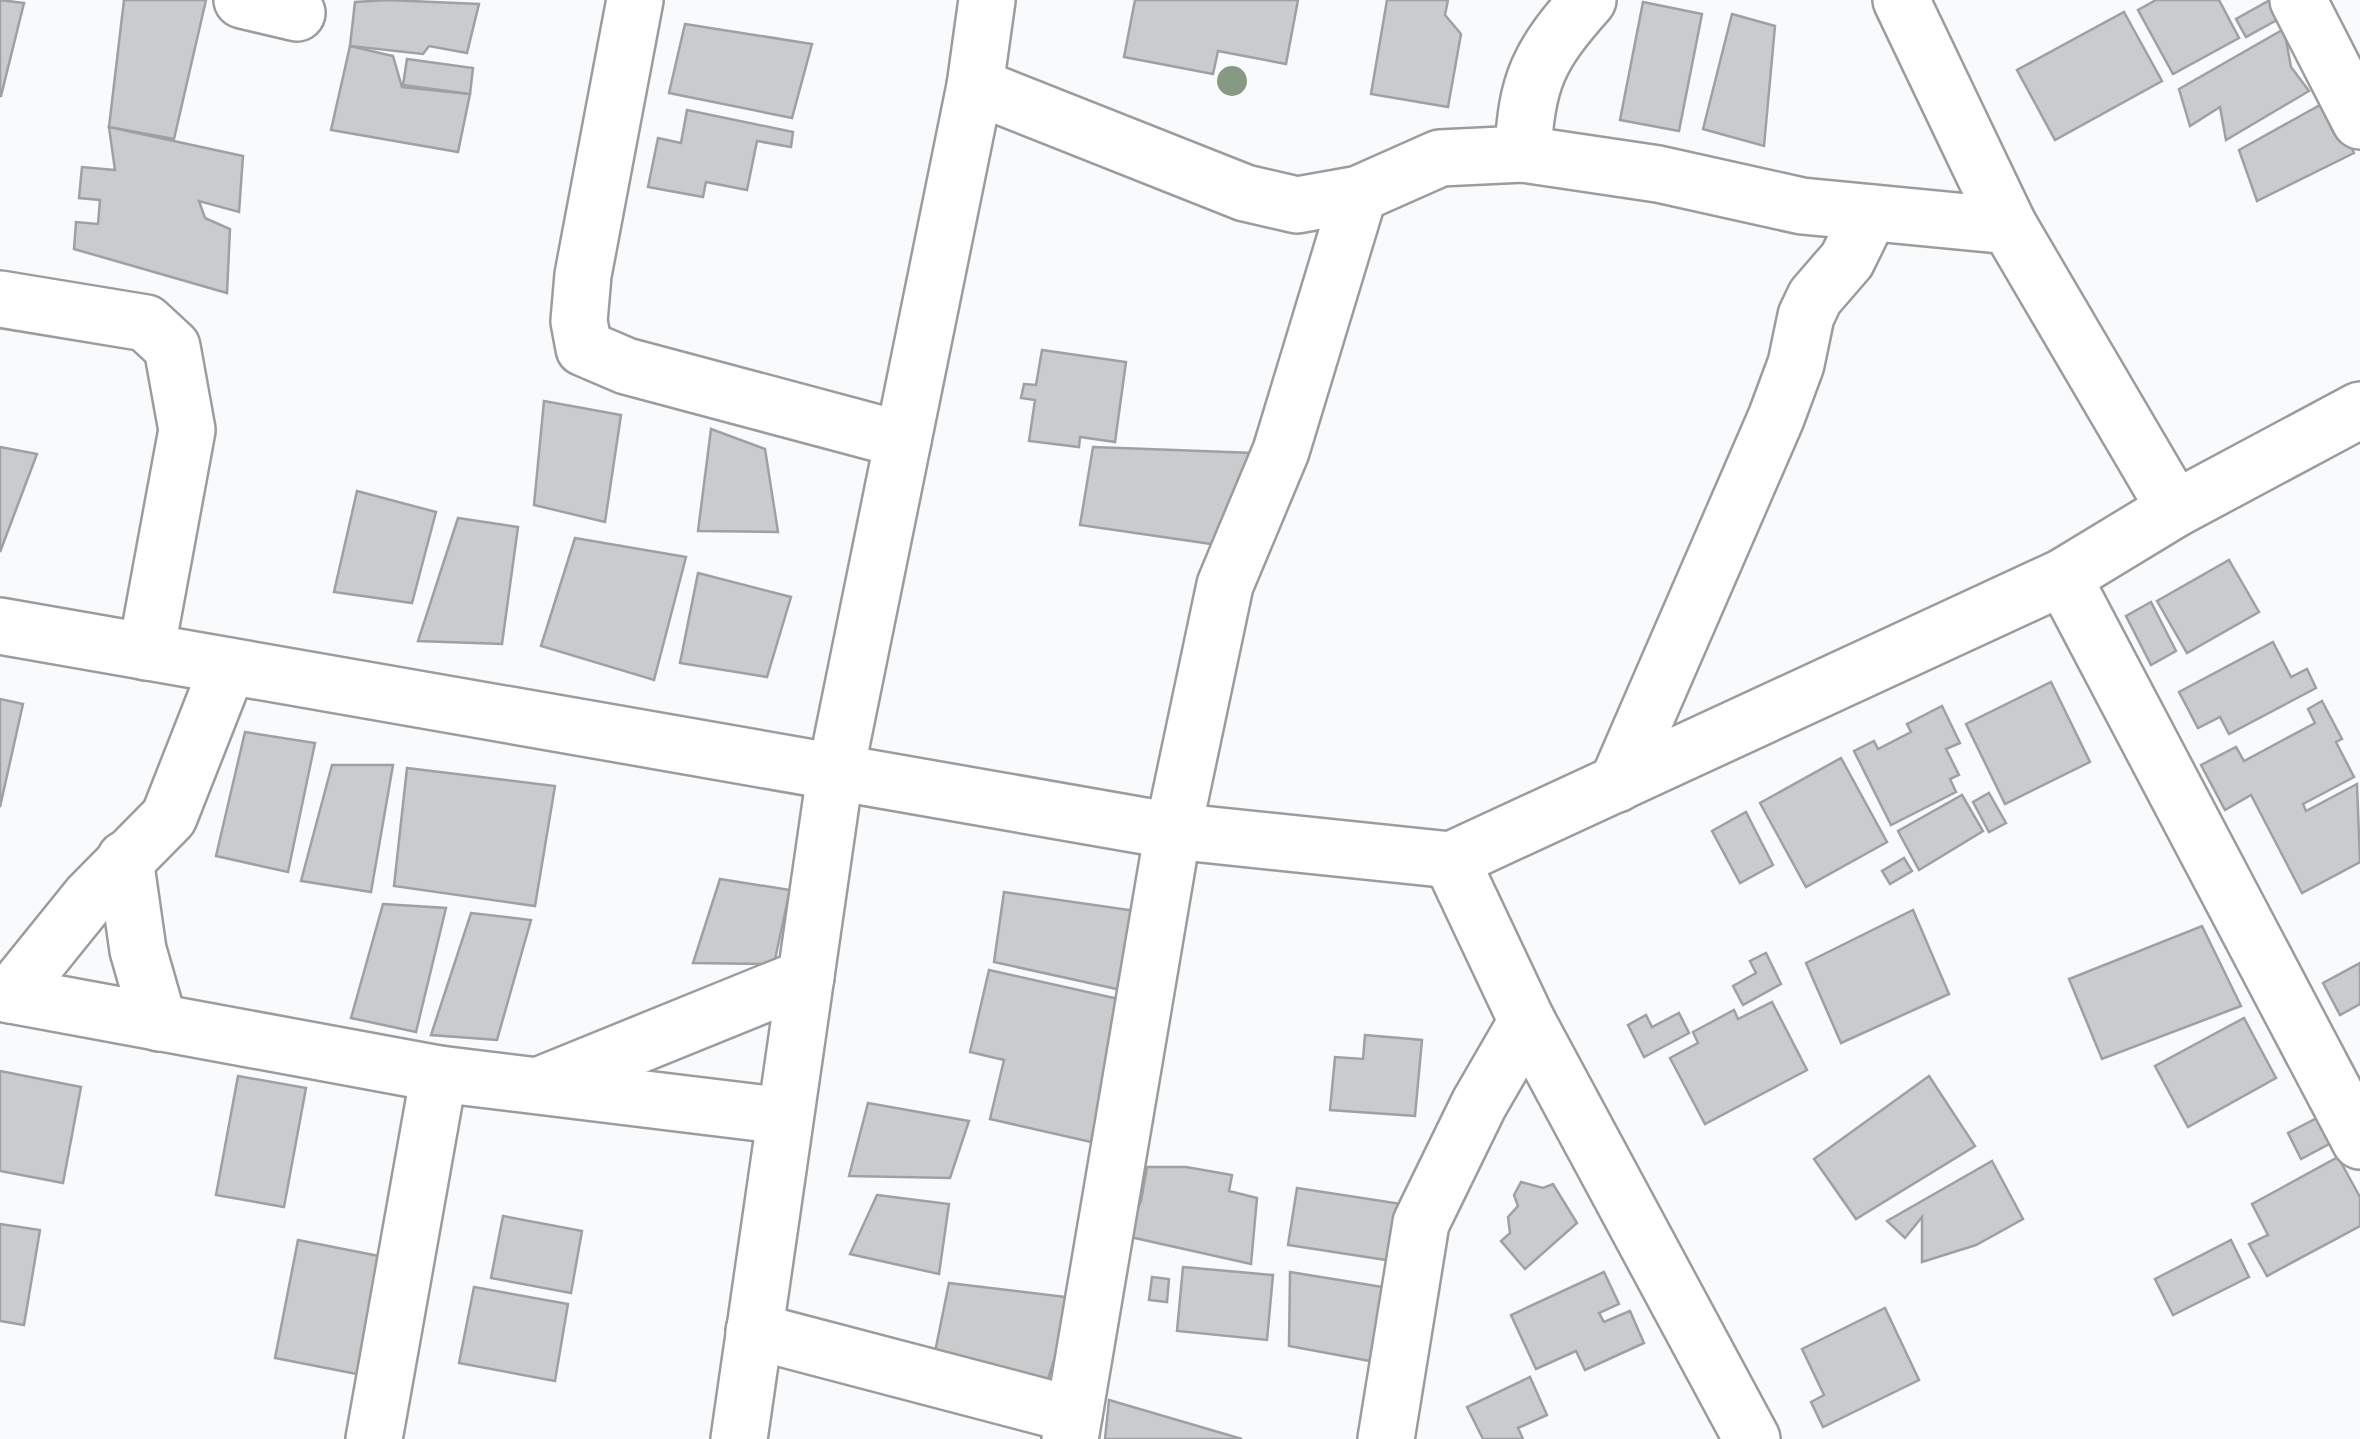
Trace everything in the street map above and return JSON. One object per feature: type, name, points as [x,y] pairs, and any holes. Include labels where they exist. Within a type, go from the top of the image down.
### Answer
[{"type":"street","points":[[242,0],[297,13]]},
{"type":"street","points":[[635,0],[582,275],[578,321],[584,348],[626,366],[904,440]]},
{"type":"street","points":[[739,1439],[835,775],[975,86],[986,0]]},
{"type":"street","points":[[1523,154],[1526,102],[1534,71],[1554,38],[1588,0]]},
{"type":"street","points":[[1901,0],[2009,226],[2175,509]]},
{"type":"street","points":[[2298,0],[2360,121]]},
{"type":"street","points":[[975,86],[1245,193],[1297,205],[1359,194],[1440,158],[1523,154],[1658,174],[1802,206],[2009,226]]},
{"type":"street","points":[[754,1331],[1072,1427],[1174,831],[1225,585],[1281,451],[1359,194]]},
{"type":"street","points":[[1617,784],[1776,418],[1796,364],[1806,316],[1815,297],[1847,260],[1870,213]]},
{"type":"street","points":[[0,299],[146,324],[172,347],[187,430],[146,652]]},
{"type":"street","points":[[0,626],[835,775],[1174,831],[1452,860],[2063,577],[2175,509],[2360,410]]},
{"type":"street","points":[[2063,577],[2360,1142]]},
{"type":"street","points":[[5,994],[125,859],[169,817],[228,667]]},
{"type":"street","points":[[125,859],[138,950],[159,1023]]},
{"type":"street","points":[[1452,860],[1527,1021],[1752,1439]]},
{"type":"street","points":[[537,1086],[806,978]]},
{"type":"street","points":[[5,994],[439,1074],[784,1116]]},
{"type":"street","points":[[1386,1439],[1421,1224],[1479,1104],[1527,1021]]},
{"type":"street","points":[[332,1439],[377,1423],[439,1074]]},
{"type":"building","points":[[0,0],[24,3],[1,96],[0,96]]},
{"type":"building","points":[[124,0],[206,0],[174,139],[109,127]]},
{"type":"building","points":[[1135,0],[1298,0],[1286,64],[1218,51],[1213,74],[1124,57]]},
{"type":"building","points":[[1387,0],[1448,0],[1445,15],[1461,34],[1448,107],[1371,94]]},
{"type":"building","points":[[2156,0],[2219,0],[2239,38],[2173,74],[2138,10]]},
{"type":"building","points":[[2275,0],[2284,16],[2246,37],[2236,19]]},
{"type":"building","points":[[355,2],[479,4],[467,53],[429,46],[423,54],[350,46]]},
{"type":"building","points":[[1643,2],[1702,14],[1679,131],[1620,120]]},
{"type":"building","points":[[2124,12],[2162,81],[2055,140],[2017,70]]},
{"type":"building","points":[[1732,14],[1775,26],[1764,146],[1703,129]]},
{"type":"building","points":[[685,24],[812,44],[792,118],[669,93]]},
{"type":"building","points":[[2284,29],[2291,67],[2309,91],[2226,140],[2220,107],[2190,126],[2179,89]]},
{"type":"building","points":[[350,46],[393,56],[402,87],[470,94],[458,152],[331,130]]},
{"type":"building","points":[[407,59],[473,68],[470,94],[403,85]]},
{"type":"building","points":[[2329,100],[2354,153],[2257,201],[2239,150]]},
{"type":"building","points":[[687,110],[793,132],[791,147],[757,141],[747,190],[706,182],[703,197],[648,187],[658,138],[681,143]]},
{"type":"building","points":[[109,127],[243,156],[239,212],[199,201],[205,218],[230,229],[227,293],[74,249],[76,222],[98,224],[100,200],[79,198],[82,167],[115,170]]},
{"type":"building","points":[[1042,350],[1126,362],[1115,442],[1080,437],[1079,447],[1029,441],[1035,400],[1021,398],[1024,384],[1036,385]]},
{"type":"building","points":[[544,401],[621,415],[605,522],[534,505]]},
{"type":"building","points":[[711,429],[765,449],[778,532],[698,531]]},
{"type":"building","points":[[0,447],[37,454],[0,552]]},
{"type":"building","points":[[1093,447],[1254,453],[1239,548],[1080,525]]},
{"type":"building","points":[[357,491],[436,512],[412,603],[334,592]]},
{"type":"building","points":[[458,518],[518,527],[502,644],[418,641]]},
{"type":"building","points":[[575,538],[686,557],[654,680],[541,646]]},
{"type":"building","points":[[2229,560],[2259,612],[2187,653],[2157,601]]},
{"type":"building","points":[[698,573],[791,597],[767,677],[680,663]]},
{"type":"building","points":[[2151,602],[2176,651],[2151,665],[2126,616]]},
{"type":"building","points":[[2273,642],[2291,677],[2307,669],[2316,688],[2229,734],[2220,717],[2198,728],[2179,692]]},
{"type":"building","points":[[2051,682],[2090,762],[2005,804],[1966,724]]},
{"type":"building","points":[[0,699],[23,704],[0,807]]},
{"type":"building","points":[[2322,701],[2342,739],[2336,742],[2354,777],[2303,804],[2306,811],[2357,784],[2360,862],[2302,893],[2251,795],[2225,810],[2201,765],[2236,747],[2244,761],[2315,723],[2308,709]]},
{"type":"building","points":[[1942,706],[1960,743],[1946,749],[1959,775],[1950,779],[1956,792],[1891,825],[1854,751],[1874,741],[1878,749],[1911,732],[1907,724]]},
{"type":"building","points":[[245,732],[315,743],[288,872],[216,856]]},
{"type":"building","points":[[1841,758],[1887,842],[1806,887],[1760,803]]},
{"type":"building","points":[[332,765],[393,765],[371,892],[301,881]]},
{"type":"building","points":[[407,768],[555,786],[535,906],[394,886]]},
{"type":"building","points":[[1989,793],[2006,823],[1989,832],[1973,802]]},
{"type":"building","points":[[1962,795],[1983,831],[1919,870],[1898,831]]},
{"type":"building","points":[[1746,812],[1773,865],[1740,883],[1712,831]]},
{"type":"building","points":[[1904,858],[1912,871],[1890,884],[1882,871]]},
{"type":"building","points":[[720,879],[790,890],[774,964],[693,963]]},
{"type":"building","points":[[1004,892],[1143,912],[1121,990],[994,962]]},
{"type":"building","points":[[383,904],[446,908],[416,1032],[351,1018]]},
{"type":"building","points":[[1913,910],[1949,994],[1841,1043],[1806,963]]},
{"type":"building","points":[[471,913],[531,920],[497,1040],[431,1035]]},
{"type":"building","points":[[2202,926],[2241,1006],[2102,1059],[2069,979]]},
{"type":"building","points":[[1766,953],[1781,984],[1743,1005],[1733,986],[1756,973],[1750,961]]},
{"type":"building","points":[[2360,963],[2360,1004],[2340,1015],[2323,983]]},
{"type":"building","points":[[989,970],[1123,1000],[1091,1142],[990,1119],[1004,1060],[970,1052]]},
{"type":"building","points":[[1772,1002],[1807,1070],[1705,1124],[1670,1058],[1698,1043],[1693,1032],[1734,1010],[1738,1019]]},
{"type":"building","points":[[1679,1013],[1689,1033],[1644,1057],[1628,1025],[1646,1015],[1652,1027]]},
{"type":"building","points":[[2244,1018],[2276,1078],[2188,1127],[2155,1066]]},
{"type":"building","points":[[1365,1035],[1422,1040],[1415,1116],[1330,1110],[1335,1057],[1363,1059]]},
{"type":"building","points":[[0,1071],[81,1087],[63,1183],[0,1171]]},
{"type":"building","points":[[238,1076],[306,1088],[284,1207],[216,1195]]},
{"type":"building","points":[[1929,1076],[1975,1146],[1856,1219],[1814,1159]]},
{"type":"building","points":[[868,1103],[969,1121],[950,1178],[849,1176]]},
{"type":"building","points":[[2317,1118],[2331,1143],[2301,1159],[2288,1133]]},
{"type":"building","points":[[2338,1157],[2360,1197],[2360,1226],[2267,1276],[2249,1244],[2268,1235],[2252,1204]]},
{"type":"building","points":[[1992,1161],[2023,1219],[1976,1245],[1922,1262],[1922,1217],[1905,1238],[1887,1221]]},
{"type":"building","points":[[1147,1167],[1186,1167],[1232,1175],[1229,1191],[1257,1198],[1251,1264],[1126,1236],[1141,1201]]},
{"type":"building","points":[[1521,1182],[1543,1188],[1553,1184],[1577,1223],[1525,1269],[1501,1241],[1510,1233],[1508,1217],[1518,1206],[1514,1195]]},
{"type":"building","points":[[1297,1188],[1408,1205],[1399,1262],[1288,1245]]},
{"type":"building","points":[[877,1195],[949,1204],[939,1274],[850,1254]]},
{"type":"building","points":[[503,1216],[582,1231],[571,1293],[491,1278]]},
{"type":"building","points":[[0,1224],[40,1230],[24,1325],[0,1321]]},
{"type":"building","points":[[298,1240],[389,1258],[367,1376],[275,1358]]},
{"type":"building","points":[[2231,1240],[2249,1277],[2173,1315],[2155,1279]]},
{"type":"building","points":[[1183,1267],[1273,1275],[1267,1340],[1177,1331]]},
{"type":"building","points":[[1290,1272],[1395,1289],[1386,1364],[1289,1346]]},
{"type":"building","points":[[1604,1272],[1619,1304],[1599,1313],[1604,1322],[1630,1311],[1644,1343],[1585,1370],[1576,1351],[1536,1369],[1511,1315]]},
{"type":"building","points":[[1152,1277],[1169,1279],[1167,1302],[1149,1300]]},
{"type":"building","points":[[949,1283],[1074,1298],[1048,1379],[934,1357]]},
{"type":"building","points":[[474,1287],[568,1304],[555,1381],[459,1363]]},
{"type":"building","points":[[1885,1308],[1919,1380],[1823,1427],[1811,1402],[1824,1395],[1802,1349]]},
{"type":"building","points":[[1530,1377],[1547,1415],[1518,1428],[1523,1439],[1483,1439],[1467,1407]]},
{"type":"building","points":[[1109,1400],[1242,1439],[1105,1439]]}]
